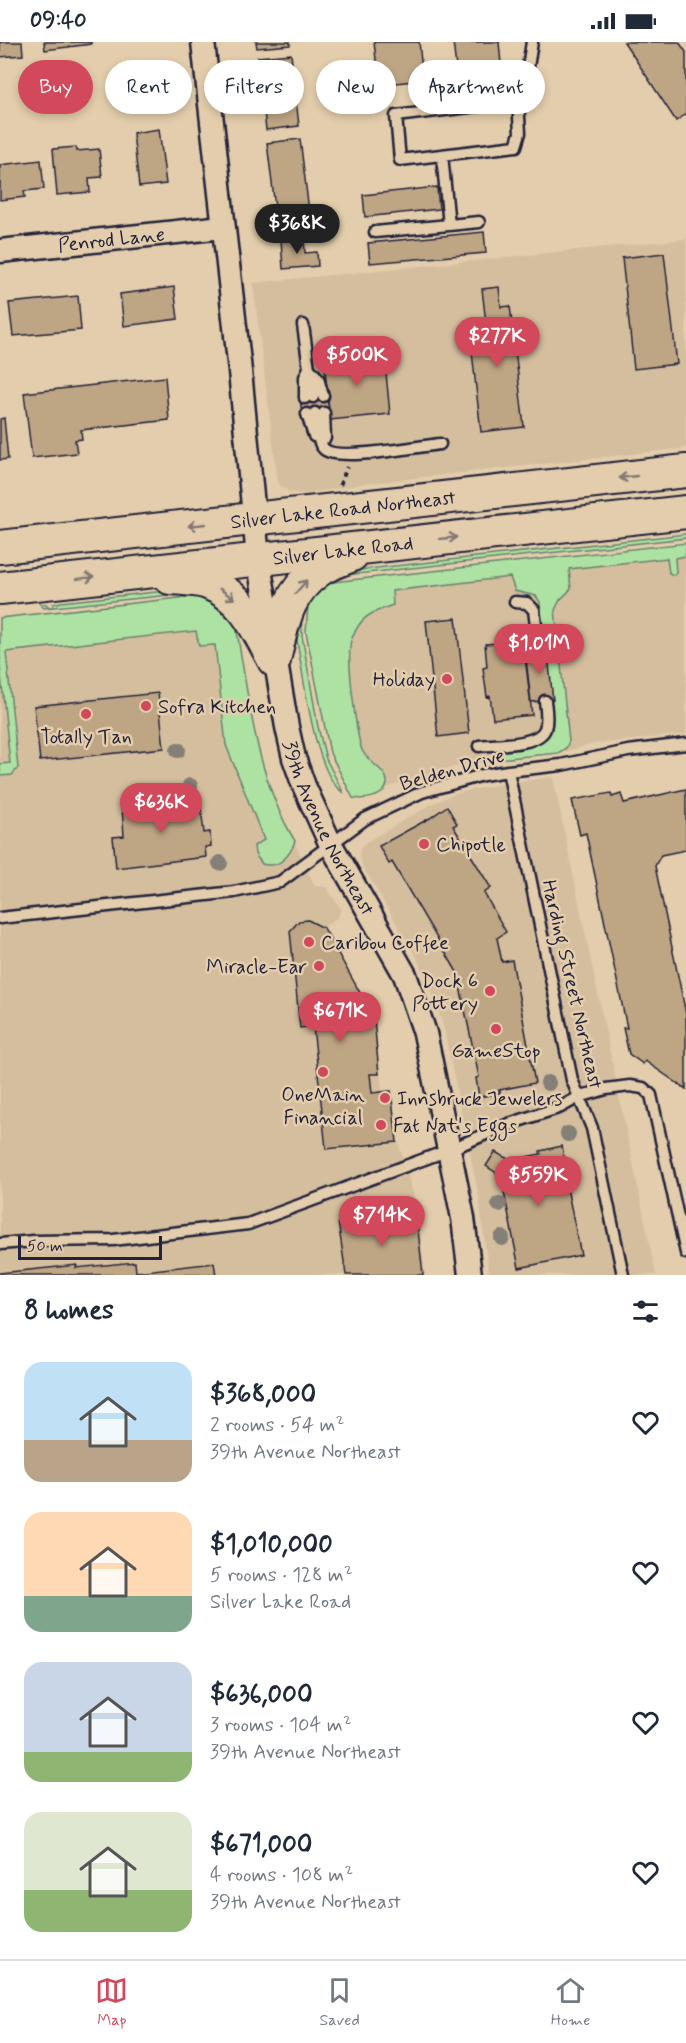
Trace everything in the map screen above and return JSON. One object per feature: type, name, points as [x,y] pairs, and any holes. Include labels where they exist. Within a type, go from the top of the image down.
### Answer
[{"type":"main road","name":"Silver Lake Road Northeast","points":[[0,547],[686,471]]},
{"type":"main road","name":"Silver Lake Road","points":[[0,588],[686,512]]},
{"type":"main road","points":[[654,516],[686,518]]},
{"type":"main road","points":[[274,660],[288,605],[300,586],[319,569],[369,547]]},
{"type":"main road","points":[[130,573],[206,582],[225,592],[244,608],[274,660]]},
{"type":"street","name":"39th Avenue Northeast","points":[[203,42],[258,558],[274,660],[294,758],[331,845],[405,975],[425,1033],[464,1218],[470,1275]]},
{"type":"street","name":"Penrod Lane","points":[[0,251],[222,227]]},
{"type":"lane","points":[[529,60],[532,42]]},
{"type":"lane","points":[[412,114],[396,116],[399,160],[516,146],[520,133],[519,114]]},
{"type":"lane","points":[[442,155],[449,225]]},
{"type":"lane","points":[[375,232],[478,222]]},
{"type":"lane","points":[[303,325],[314,397]]},
{"type":"lane","points":[[316,414],[323,447],[332,454],[351,455],[440,444]]},
{"type":"lane","points":[[514,602],[528,603],[534,610],[539,648]]},
{"type":"lane","points":[[479,746],[531,741],[540,737],[545,729],[545,701]]},
{"type":"lane","name":"Belden Drive","points":[[0,918],[234,892],[280,882],[365,819],[422,792],[483,775],[561,765],[628,751],[686,744]]},
{"type":"lane","name":"Harding Street Northeast","points":[[508,771],[572,1080],[592,1128],[623,1275]]},
{"type":"lane","points":[[0,1244],[113,1240],[248,1224],[449,1150],[509,1124],[561,1107],[579,1097],[606,1089],[630,1086],[643,1088],[651,1095],[686,1253]]},
{"type":"path","points":[[339,490],[351,455]]},
{"type":"shaded area","points":[[686,239],[686,448],[361,484],[306,494],[289,492],[278,483],[253,283]]},
{"type":"shaded area","points":[[686,543],[686,734],[594,744],[558,753],[466,764],[419,776],[386,788],[373,796],[353,799],[330,754],[326,738],[306,632],[306,609],[312,598],[343,580]]},
{"type":"shaded area","points":[[200,595],[257,741],[274,801],[315,886],[326,887],[341,909],[338,917],[324,927],[374,1018],[382,1090],[392,1089],[398,1142],[418,1211],[425,1275],[0,1275],[0,617]]},
{"type":"shaded area","points":[[553,777],[656,1275],[489,1275],[479,1197],[438,1009],[416,956],[363,867],[359,856],[360,849],[366,842],[454,794],[495,785]]},
{"type":"green space","points":[[686,534],[686,538],[329,577],[341,572]]},
{"type":"green space","points":[[686,543],[686,556],[675,558],[676,572],[674,575],[669,573],[667,558],[569,569],[571,589],[560,600],[555,610],[569,741],[566,748],[558,753],[498,759],[494,756],[497,749],[551,728],[547,647],[544,647],[540,602],[536,596],[515,591],[510,577],[392,591],[393,605],[363,620],[351,643],[351,684],[360,744],[366,756],[387,779],[386,788],[378,795],[362,799],[353,798],[330,753],[306,632],[308,604],[324,586],[333,582]]},
{"type":"green space","points":[[185,589],[199,592],[44,608],[40,604],[53,607],[53,604],[61,602]]},
{"type":"green space","points":[[197,596],[208,597],[233,618],[236,626],[250,709],[263,764],[271,791],[295,841],[287,856],[274,865],[262,864],[255,854],[254,846],[264,840],[226,745],[215,645],[199,646],[196,631],[6,652],[18,768],[12,775],[0,776],[0,764],[10,763],[0,666],[0,618]]},
{"type":"green space","points":[[301,610],[302,636],[318,727],[326,759],[343,792],[333,783],[325,767],[312,723],[296,632]]},
{"type":"building","points":[[0,42],[22,42],[23,55],[0,57]]},
{"type":"building","points":[[44,42],[91,42],[91,44],[45,50]]},
{"type":"building","points":[[256,42],[290,42],[290,45],[257,48]]},
{"type":"building","points":[[374,42],[419,42],[421,60],[408,60],[408,82],[396,83],[396,60],[376,60]]},
{"type":"building","points":[[453,42],[499,42],[501,60],[455,60]]},
{"type":"building","points":[[624,42],[679,42],[686,52],[686,114],[676,121]]},
{"type":"building","points":[[291,54],[292,60],[258,60],[258,57]]},
{"type":"building","points":[[264,114],[298,114],[299,126],[266,130]]},
{"type":"building","points":[[159,129],[166,184],[139,187],[133,133]]},
{"type":"building","points":[[300,139],[309,211],[276,215],[267,143]]},
{"type":"building","points":[[76,147],[77,151],[99,149],[102,177],[89,178],[90,192],[57,195],[53,149]]},
{"type":"building","points":[[41,160],[44,189],[24,191],[25,197],[0,200],[0,165]]},
{"type":"building","points":[[437,187],[439,209],[365,217],[363,195]]},
{"type":"building","points":[[484,232],[486,253],[370,263],[368,243]]},
{"type":"building","points":[[304,238],[305,253],[317,252],[318,266],[283,269],[281,240]]},
{"type":"building","points":[[664,253],[677,364],[634,369],[622,258]]},
{"type":"building","points":[[174,287],[178,319],[124,326],[120,294]]},
{"type":"building","points":[[499,287],[501,307],[510,306],[524,427],[481,432],[470,334],[487,332],[482,289]]},
{"type":"building","points":[[78,296],[81,330],[13,336],[9,303]]},
{"type":"building","points":[[384,353],[390,414],[330,420],[324,359]]},
{"type":"building","points":[[165,377],[169,420],[81,430],[82,439],[75,440],[77,453],[32,458],[24,393]]},
{"type":"building","points":[[327,396],[329,412],[302,415],[300,398]]},
{"type":"building","points":[[4,418],[8,459],[0,460],[0,419]]},
{"type":"building","points":[[456,618],[469,733],[438,737],[426,621]]},
{"type":"building","points":[[509,638],[510,641],[523,640],[532,715],[493,719],[483,668],[487,667],[485,644],[499,643],[499,639]]},
{"type":"building","points":[[547,647],[553,700],[531,702],[525,650]]},
{"type":"building","points":[[158,693],[164,748],[40,761],[34,706]]},
{"type":"building","points":[[686,789],[686,850],[661,855],[655,866],[686,1014],[686,1089],[645,1061],[643,1064],[629,1054],[623,1028],[627,1028],[586,833],[580,835],[572,800],[611,793],[612,797],[621,794],[624,803]]},
{"type":"building","points":[[200,800],[204,833],[210,832],[211,846],[205,847],[206,857],[116,868],[113,837],[124,836],[122,808]]},
{"type":"building","points":[[447,806],[457,824],[453,826],[491,888],[484,893],[506,932],[497,938],[502,962],[512,960],[535,1083],[499,1090],[500,1093],[479,1097],[476,1078],[479,1077],[457,972],[392,862],[389,864],[379,846]]},
{"type":"building","points":[[308,920],[324,928],[374,1018],[379,1074],[370,1074],[372,1093],[391,1091],[397,1142],[326,1149],[313,1026],[300,1028],[290,931],[299,921]]},
{"type":"building","points":[[562,1146],[566,1168],[563,1169],[581,1255],[519,1268],[501,1176],[486,1166],[495,1152],[510,1160],[541,1154],[540,1151]]},
{"type":"building","points":[[416,1212],[423,1275],[346,1275],[338,1221],[356,1219],[356,1224],[400,1219],[400,1214]]},
{"type":"building","points":[[135,1262],[136,1272],[214,1263],[216,1275],[0,1275],[0,1273],[77,1265],[76,1268]]},
{"type":"place","name":"Holiday","points":[[447,679]]},
{"type":"place","name":"Sofra Kitchen","points":[[146,706]]},
{"type":"place","name":"Totally Tan","points":[[86,714]]},
{"type":"place","name":"Chipotle","points":[[424,844]]},
{"type":"place","name":"Caribou Coffee","points":[[309,942]]},
{"type":"place","name":"Miracle-Ear","points":[[319,966]]},
{"type":"place","name":"Dock 6 Pottery","points":[[490,991]]},
{"type":"place","name":"GameStop","points":[[496,1029]]},
{"type":"place","name":"OneMain Financial","points":[[323,1072]]},
{"type":"place","name":"Innsbruck Jewelers","points":[[385,1098]]},
{"type":"place","name":"Fat Nat's Eggs","points":[[381,1125]]}]
